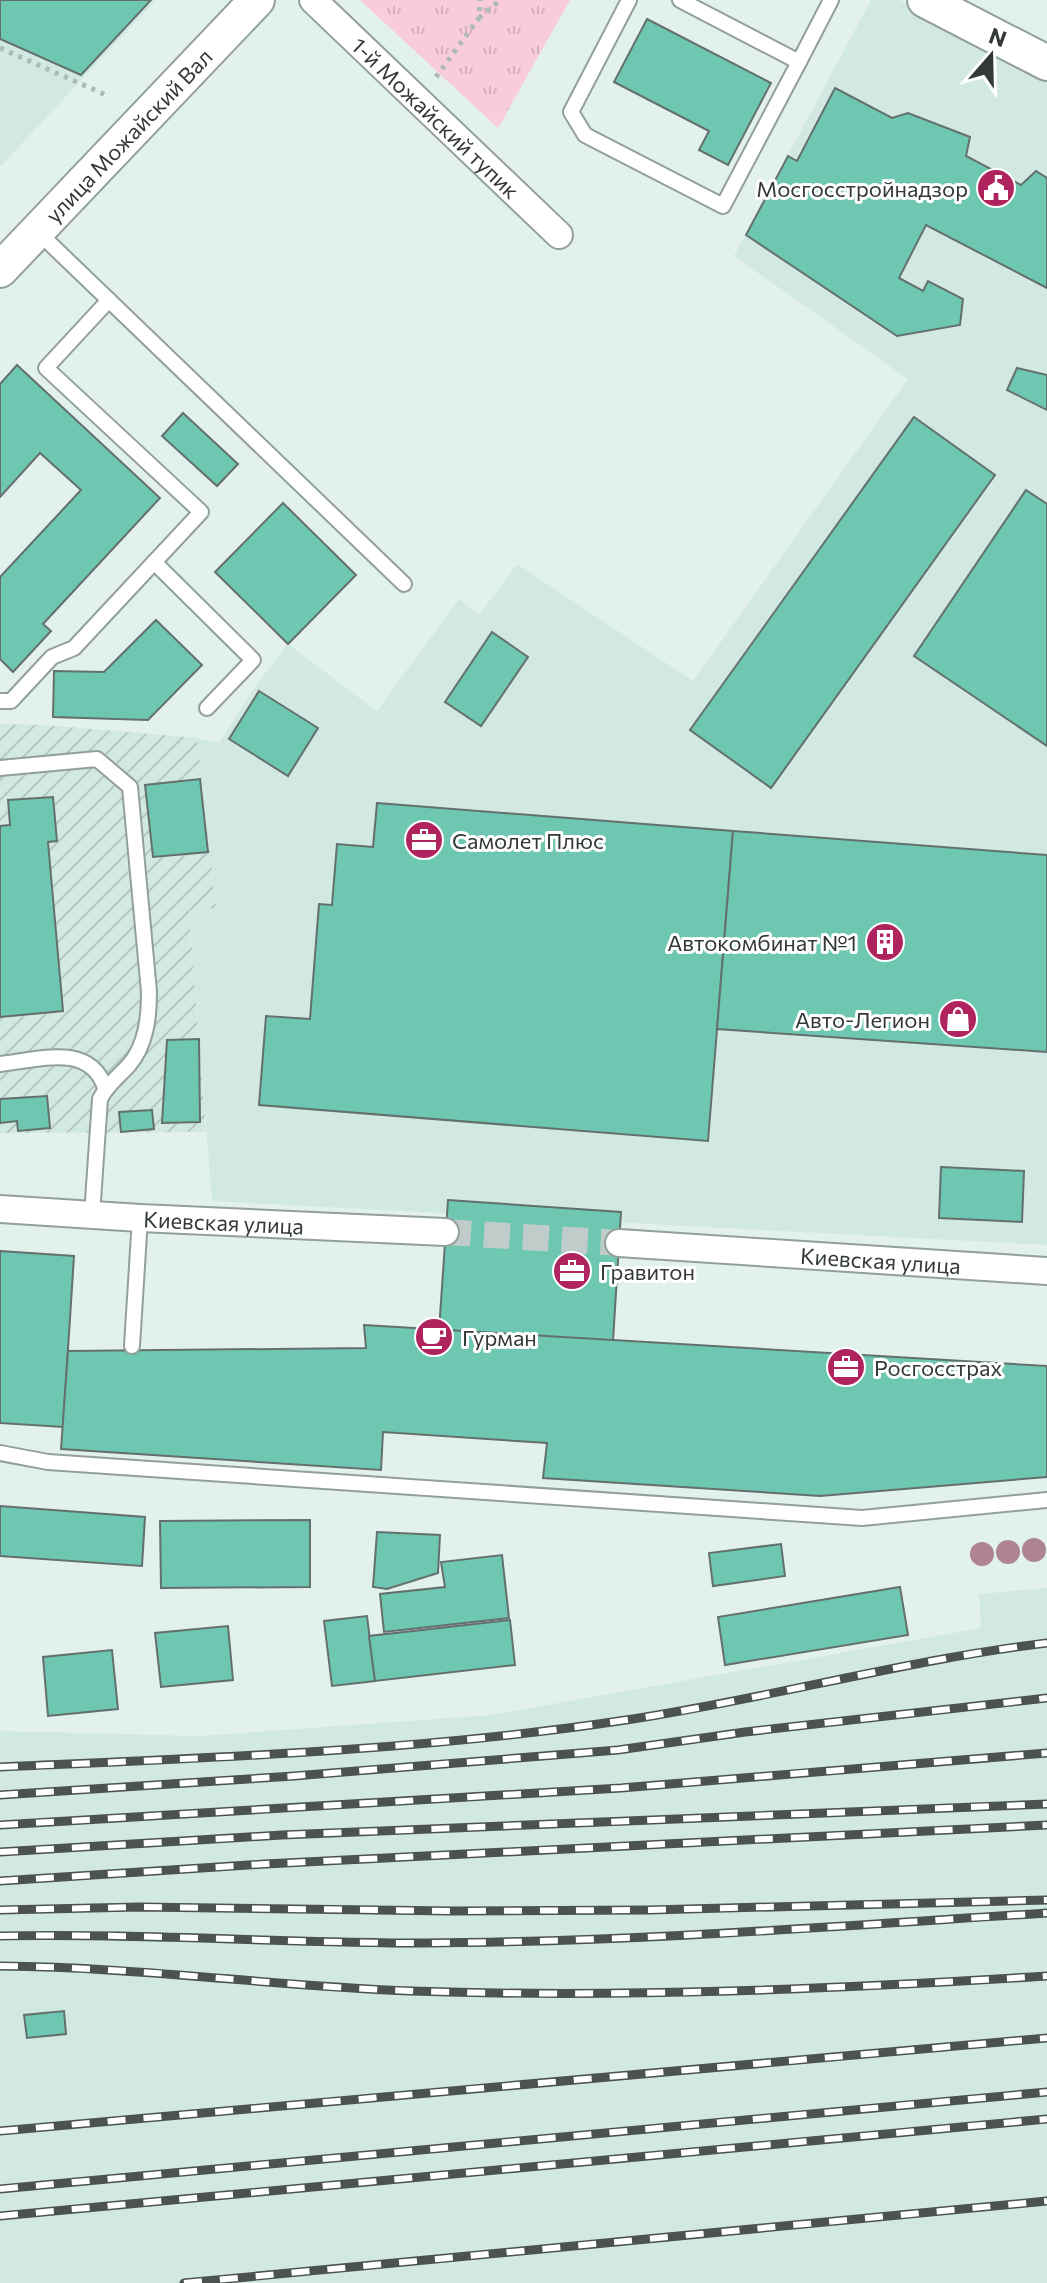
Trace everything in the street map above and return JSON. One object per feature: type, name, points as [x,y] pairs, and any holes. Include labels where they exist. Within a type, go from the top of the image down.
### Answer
[{"type":"street","name":"улица Можайский Вал","points":[[0,270],[257,0]]},
{"type":"street","name":"1-й Можайский тупик","points":[[313,0],[559,235]]},
{"type":"street","points":[[925,0],[1047,63]]},
{"type":"street","name":"Киевская улица","points":[[0,1209],[445,1232]]},
{"type":"street","name":"Киевская улица","points":[[619,1243],[1047,1271]]},
{"type":"lane","points":[[629,0],[571,112],[585,135],[723,206],[831,0]]},
{"type":"lane","points":[[680,0],[799,62]]},
{"type":"lane","points":[[37,231],[404,584]]},
{"type":"lane","points":[[0,701],[11,701],[52,657],[74,648],[201,512],[46,368],[109,300]]},
{"type":"lane","points":[[154,562],[253,660],[207,708]]},
{"type":"lane","points":[[0,768],[97,759],[130,787],[149,1017],[141,1046],[131,1063],[105,1088],[100,1099],[92,1215]]},
{"type":"lane","points":[[0,1064],[74,1057],[92,1065],[100,1074],[105,1088]]},
{"type":"lane","points":[[132,1346],[140,1218]]},
{"type":"lane","points":[[0,1453],[64,1463],[862,1518],[1047,1500]]},
{"type":"path","points":[[479,18],[480,0]]},
{"type":"path","points":[[433,82],[479,18],[500,0]]},
{"type":"path","points":[[0,48],[106,95]]},
{"type":"shaded area","points":[[0,0],[156,0],[0,167]]},
{"type":"shaded area","points":[[871,0],[900,0],[1047,76],[1047,1245],[212,1201],[189,910],[216,908],[197,738],[219,743],[256,685],[288,644],[377,711],[459,599],[479,615],[517,564],[693,681],[908,379],[734,256]]},
{"type":"shaded area","points":[[0,724],[197,738],[216,908],[189,911],[206,1132],[0,1133]]},
{"type":"shaded area","points":[[1047,1588],[1047,2283],[0,2283],[0,1731],[200,1736],[491,1715],[981,1628],[979,1594]]},
{"type":"green space","points":[[360,0],[570,0],[498,128]]},
{"type":"building","points":[[0,0],[151,0],[81,75],[0,39]]},
{"type":"building","points":[[647,19],[771,83],[728,165],[699,150],[709,131],[614,82]]},
{"type":"building","points":[[835,88],[892,118],[908,113],[970,137],[966,156],[1021,185],[1036,171],[1047,178],[1047,288],[926,225],[899,278],[923,291],[928,281],[963,299],[960,325],[897,336],[746,235],[788,156],[797,161]]},
{"type":"building","points":[[17,365],[160,498],[43,624],[51,631],[13,672],[0,659],[0,577],[81,490],[40,453],[0,497],[0,384]]},
{"type":"building","points":[[1017,368],[1047,375],[1047,410],[1007,390]]},
{"type":"building","points":[[183,413],[238,464],[217,486],[162,436]]},
{"type":"building","points":[[914,417],[995,475],[771,788],[690,730]]},
{"type":"building","points":[[1026,490],[1047,504],[1047,746],[914,656]]},
{"type":"building","points":[[283,503],[356,575],[288,644],[215,572]]},
{"type":"building","points":[[156,620],[202,665],[148,720],[53,717],[54,671],[104,672]]},
{"type":"building","points":[[492,632],[528,657],[481,726],[445,702]]},
{"type":"building","points":[[259,691],[318,728],[288,776],[229,739]]},
{"type":"building","points":[[200,779],[208,852],[153,857],[145,785]]},
{"type":"building","points":[[53,797],[57,841],[48,842],[63,1011],[0,1017],[0,826],[10,825],[8,800]]},
{"type":"building","points":[[377,803],[733,831],[708,1141],[259,1105],[266,1016],[310,1019],[319,904],[332,905],[337,844],[373,847]]},
{"type":"building","name":"Автокомбинат №1","points":[[733,831],[1047,855],[1047,1052],[717,1029]]},
{"type":"building","points":[[199,1039],[200,1122],[162,1123],[167,1040]]},
{"type":"building","points":[[47,1096],[50,1128],[18,1131],[17,1121],[0,1123],[0,1099]]},
{"type":"building","points":[[152,1110],[154,1129],[121,1132],[119,1112]]},
{"type":"building","points":[[941,1167],[1024,1171],[1022,1222],[939,1218]]},
{"type":"building","points":[[448,1200],[621,1212],[613,1341],[439,1330]]},
{"type":"building","points":[[0,1251],[74,1256],[63,1427],[0,1423]]},
{"type":"building","points":[[364,1325],[1047,1366],[1047,1477],[820,1496],[543,1478],[547,1443],[383,1432],[381,1470],[61,1449],[68,1351],[366,1348]]},
{"type":"building","points":[[0,1506],[145,1517],[142,1566],[0,1556]]},
{"type":"building","points":[[310,1520],[310,1587],[161,1588],[160,1521]]},
{"type":"building","points":[[377,1532],[440,1535],[438,1573],[387,1589],[373,1587]]},
{"type":"building","points":[[781,1544],[785,1576],[713,1586],[709,1553]]},
{"type":"building","points":[[502,1555],[509,1618],[384,1632],[380,1594],[445,1587],[441,1562]]},
{"type":"building","points":[[900,1587],[908,1635],[725,1665],[718,1617]]},
{"type":"building","points":[[367,1616],[375,1681],[332,1686],[324,1621]]},
{"type":"building","points":[[510,1620],[515,1665],[375,1681],[369,1636]]},
{"type":"building","points":[[228,1626],[233,1680],[161,1687],[155,1633]]},
{"type":"building","points":[[112,1650],[118,1709],[48,1716],[43,1657]]},
{"type":"building","points":[[64,2011],[66,2034],[27,2038],[24,2015]]},
{"type":"tunnel","points":[[445,1232],[619,1243]]},
{"type":"railway","points":[[0,1767],[313,1752],[548,1731],[679,1711],[941,1659],[1047,1643]]},
{"type":"railway","points":[[0,1795],[294,1776],[618,1750],[745,1732],[1047,1698]]},
{"type":"railway","points":[[0,1825],[621,1788],[1047,1753]]},
{"type":"railway","points":[[0,1852],[282,1835],[1047,1804]]},
{"type":"railway","points":[[0,1881],[265,1864],[1047,1825]]},
{"type":"railway","points":[[0,1910],[139,1907],[649,1910],[1047,1900]]},
{"type":"railway","points":[[0,1936],[371,1943],[502,1942],[736,1932],[1047,1913]]},
{"type":"railway","points":[[0,1966],[103,1970],[360,1989],[491,1993],[729,1991],[1047,1976]]},
{"type":"railway","points":[[0,2131],[1047,2038]]},
{"type":"railway","points":[[0,2189],[1047,2092]]},
{"type":"railway","points":[[0,2216],[1047,2119]]},
{"type":"railway","points":[[184,2283],[1047,2201]]},
{"type":"place","name":"Мосгосстройнадзор","points":[[996,188]]},
{"type":"place","name":"Самолет Плюс","points":[[424,840]]},
{"type":"place","name":"Автокомбинат №1","points":[[885,942]]},
{"type":"place","name":"Авто-Легион","points":[[958,1019]]},
{"type":"place","name":"Гравитон","points":[[572,1271]]},
{"type":"place","name":"Гурман","points":[[434,1337]]},
{"type":"place","name":"Росгосстрах","points":[[846,1367]]}]
